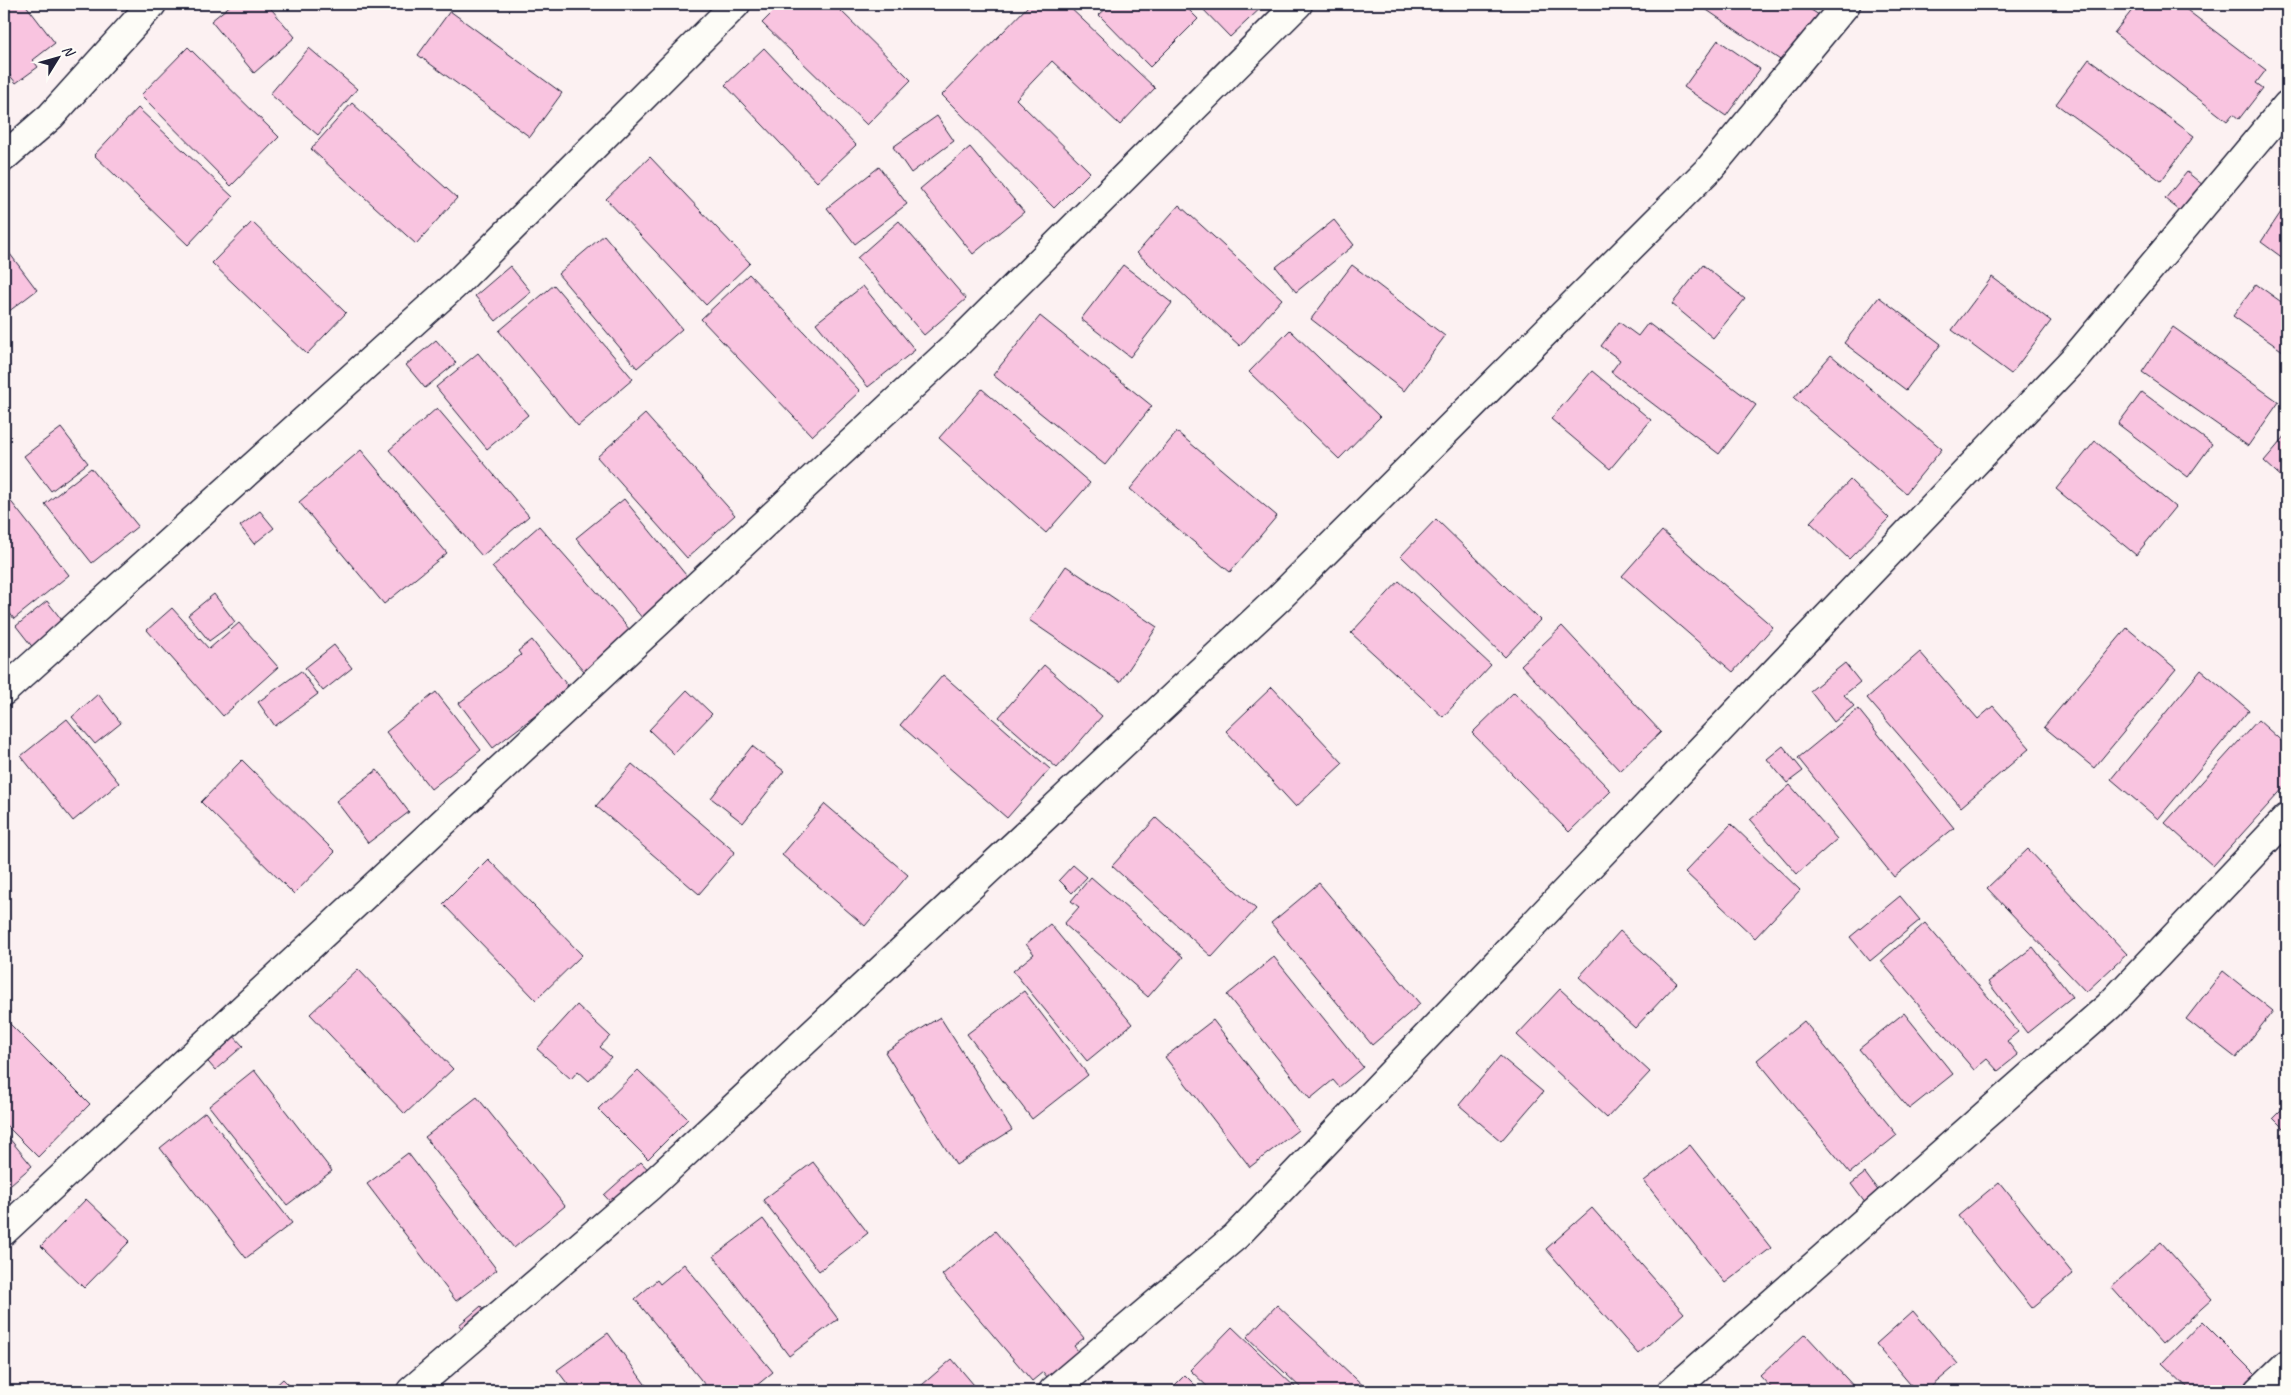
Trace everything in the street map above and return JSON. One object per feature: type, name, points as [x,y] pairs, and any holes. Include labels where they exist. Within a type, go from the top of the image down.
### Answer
[{"type":"street","points":[[4,157],[51,116],[152,4]]},
{"type":"street","points":[[4,691],[458,282],[736,4]]},
{"type":"street","points":[[4,1231],[952,348],[1298,4]]},
{"type":"street","points":[[411,1391],[650,1186],[1280,597],[1711,167],[1846,4]]},
{"type":"street","points":[[1053,1391],[1243,1229],[2074,359],[2287,105]]},
{"type":"street","points":[[1672,1391],[2109,1006],[2287,818]]},
{"type":"street","points":[[2259,1391],[2287,1364]]},
{"type":"building","points":[[4,4],[25,4],[55,43],[33,60],[38,67],[16,83],[4,68]]},
{"type":"building","points":[[232,4],[267,4],[295,37],[254,73],[211,21]]},
{"type":"building","points":[[781,4],[834,4],[911,80],[867,125],[762,23]]},
{"type":"building","points":[[1030,4],[1066,4],[1155,88],[1120,125],[1052,61],[1016,99],[1090,172],[1054,208],[942,95]]},
{"type":"building","points":[[1111,4],[1183,4],[1198,19],[1150,67],[1099,15]]},
{"type":"building","points":[[1198,4],[1265,4],[1230,37]]},
{"type":"building","points":[[1698,4],[1802,4],[1819,15],[1786,64]]},
{"type":"building","points":[[2137,4],[2179,4],[2266,70],[2256,83],[2263,88],[2239,119],[2233,114],[2227,121],[2114,33]]},
{"type":"building","points":[[450,11],[562,93],[530,137],[418,55]]},
{"type":"building","points":[[1718,40],[1760,69],[1726,116],[1684,87]]},
{"type":"building","points":[[188,47],[279,137],[231,186],[141,95]]},
{"type":"building","points":[[309,48],[357,89],[318,135],[270,94]]},
{"type":"building","points":[[764,48],[856,145],[817,182],[725,85]]},
{"type":"building","points":[[2089,59],[2194,136],[2161,181],[2056,104]]},
{"type":"building","points":[[352,103],[457,198],[416,244],[311,149]]},
{"type":"building","points":[[138,108],[233,197],[188,245],[94,155]]},
{"type":"building","points":[[937,116],[954,141],[911,173],[893,147]]},
{"type":"building","points":[[970,147],[1024,212],[973,254],[920,189]]},
{"type":"building","points":[[650,157],[750,263],[706,305],[606,199]]},
{"type":"building","points":[[879,167],[907,204],[855,244],[827,208]]},
{"type":"building","points":[[2187,172],[2209,190],[2188,217],[2165,199]]},
{"type":"building","points":[[2287,203],[2287,261],[2261,242]]},
{"type":"building","points":[[1179,205],[1282,299],[1240,346],[1137,253]]},
{"type":"building","points":[[1334,220],[1354,245],[1296,292],[1276,267]]},
{"type":"building","points":[[899,221],[966,299],[924,335],[857,258]]},
{"type":"building","points":[[252,222],[346,313],[307,354],[212,263]]},
{"type":"building","points":[[604,235],[682,329],[637,368],[558,274]]},
{"type":"building","points":[[4,246],[37,290],[4,315]]},
{"type":"building","points":[[1123,265],[1172,303],[1130,357],[1081,319]]},
{"type":"building","points":[[1352,265],[1445,336],[1404,391],[1311,319]]},
{"type":"building","points":[[1703,265],[1745,299],[1713,338],[1672,304]]},
{"type":"building","points":[[510,266],[531,292],[496,321],[475,296]]},
{"type":"building","points":[[749,274],[860,391],[812,436],[701,319]]},
{"type":"building","points":[[1992,277],[2051,321],[2011,374],[1952,330]]},
{"type":"building","points":[[2256,284],[2287,306],[2287,354],[2233,316]]},
{"type":"building","points":[[554,285],[633,379],[578,426],[499,331]]},
{"type":"building","points":[[863,286],[915,350],[868,387],[816,323]]},
{"type":"building","points":[[1879,297],[1941,344],[1906,390],[1844,343]]},
{"type":"building","points":[[1040,316],[1152,406],[1105,465],[993,375]]},
{"type":"building","points":[[1619,322],[1638,336],[1648,323],[1756,405],[1719,454],[1611,372],[1620,360],[1601,346]]},
{"type":"building","points":[[2173,327],[2279,402],[2248,446],[2142,372]]},
{"type":"building","points":[[1290,330],[1380,417],[1339,459],[1249,372]]},
{"type":"building","points":[[436,340],[456,363],[425,388],[406,365]]},
{"type":"building","points":[[478,353],[528,415],[487,449],[436,387]]},
{"type":"building","points":[[1831,355],[1942,449],[1906,493],[1794,398]]},
{"type":"building","points":[[1592,371],[1651,420],[1610,469],[1551,419]]},
{"type":"building","points":[[982,389],[1090,483],[1046,533],[939,438]]},
{"type":"building","points":[[2142,392],[2212,444],[2188,477],[2118,424]]},
{"type":"building","points":[[437,408],[529,516],[482,556],[389,450]]},
{"type":"building","points":[[645,414],[735,515],[687,558],[597,457]]},
{"type":"building","points":[[61,428],[88,463],[51,491],[24,456]]},
{"type":"building","points":[[1177,432],[1277,516],[1230,572],[1130,489]]},
{"type":"building","points":[[2287,434],[2287,482],[2264,461]]},
{"type":"building","points":[[2095,441],[2175,507],[2136,555],[2056,489]]},
{"type":"building","points":[[361,450],[447,553],[384,604],[299,502]]},
{"type":"building","points":[[91,468],[138,526],[92,563],[45,504]]},
{"type":"building","points":[[1850,480],[1889,518],[1849,559],[1810,522]]},
{"type":"building","points":[[9,499],[69,575],[14,619],[4,605],[4,503]]},
{"type":"building","points":[[624,499],[690,580],[643,619],[576,538]]},
{"type":"building","points":[[260,511],[274,528],[254,544],[240,526]]},
{"type":"building","points":[[1436,519],[1540,620],[1505,657],[1401,556]]},
{"type":"building","points":[[539,526],[631,631],[585,672],[492,567]]},
{"type":"building","points":[[1662,531],[1773,627],[1733,672],[1622,576]]},
{"type":"building","points":[[1066,566],[1157,627],[1120,682],[1029,620]]},
{"type":"building","points":[[1399,581],[1491,665],[1443,717],[1351,633]]},
{"type":"building","points":[[214,594],[235,622],[209,641],[188,615]]},
{"type":"building","points":[[47,601],[65,624],[34,649],[16,626]]},
{"type":"building","points":[[172,608],[209,649],[239,623],[278,667],[223,716],[147,630]]},
{"type":"building","points":[[1562,626],[1661,732],[1620,771],[1521,665]]},
{"type":"building","points":[[2127,628],[2176,669],[2094,768],[2044,727]]},
{"type":"building","points":[[532,640],[570,689],[493,748],[459,703],[521,655],[518,651]]},
{"type":"building","points":[[334,645],[352,668],[323,691],[305,668]]},
{"type":"building","points":[[1920,652],[1978,719],[1993,706],[2030,748],[1961,807],[1867,698]]},
{"type":"building","points":[[1845,663],[1860,682],[1844,695],[1854,706],[1834,722],[1810,691]]},
{"type":"building","points":[[1044,665],[1102,716],[1057,768],[999,717]]},
{"type":"building","points":[[2201,670],[2249,710],[2158,819],[2111,779]]},
{"type":"building","points":[[301,671],[318,694],[275,726],[258,702]]},
{"type":"building","points":[[943,675],[1050,769],[1007,818],[900,725]]},
{"type":"building","points":[[1272,687],[1343,763],[1296,807],[1226,731]]},
{"type":"building","points":[[687,690],[712,714],[674,754],[649,730]]},
{"type":"building","points":[[436,692],[481,750],[431,789],[386,732]]},
{"type":"building","points":[[1514,692],[1611,791],[1569,832],[1472,733]]},
{"type":"building","points":[[98,694],[121,723],[95,744],[72,717]]},
{"type":"building","points":[[1858,709],[1954,828],[1894,877],[1798,758]]},
{"type":"building","points":[[67,719],[119,783],[73,821],[21,756]]},
{"type":"building","points":[[2258,720],[2287,746],[2287,784],[2213,866],[2165,823]]},
{"type":"building","points":[[752,746],[784,771],[743,823],[711,798]]},
{"type":"building","points":[[1783,746],[1803,771],[1787,783],[1767,759]]},
{"type":"building","points":[[242,760],[335,852],[294,894],[201,802]]},
{"type":"building","points":[[632,764],[735,852],[699,894],[596,806]]},
{"type":"building","points":[[377,770],[409,812],[368,843],[336,801]]},
{"type":"building","points":[[1790,785],[1837,839],[1797,874],[1750,820]]},
{"type":"building","points":[[825,804],[908,875],[865,926],[782,855]]},
{"type":"building","points":[[1156,818],[1256,909],[1212,957],[1112,866]]},
{"type":"building","points":[[1731,824],[1800,890],[1755,938],[1685,872]]},
{"type":"building","points":[[2028,849],[2127,954],[2086,992],[1987,888]]},
{"type":"building","points":[[488,859],[582,955],[536,1000],[443,904]]},
{"type":"building","points":[[1073,865],[1087,877],[1072,893],[1059,880]]},
{"type":"building","points":[[1091,877],[1183,957],[1148,997],[1064,924],[1079,907],[1071,901]]},
{"type":"building","points":[[1319,883],[1420,1004],[1372,1045],[1271,923]]},
{"type":"building","points":[[1900,896],[1920,920],[1870,961],[1850,937]]},
{"type":"building","points":[[1925,923],[2018,1032],[2007,1041],[2018,1055],[1998,1071],[1987,1059],[1974,1070],[1881,961]]},
{"type":"building","points":[[1050,924],[1132,1024],[1087,1061],[1013,971],[1034,954],[1026,944]]},
{"type":"building","points":[[1620,931],[1677,983],[1635,1028],[1579,977]]},
{"type":"building","points":[[2033,947],[2072,997],[2027,1033],[1988,982]]},
{"type":"building","points":[[1274,957],[1363,1067],[1339,1087],[1333,1080],[1310,1099],[1227,995]]},
{"type":"building","points":[[358,969],[453,1069],[405,1114],[310,1014]]},
{"type":"building","points":[[2223,971],[2273,1011],[2236,1058],[2186,1019]]},
{"type":"building","points":[[1560,989],[1650,1072],[1607,1118],[1517,1035]]},
{"type":"building","points":[[1024,991],[1088,1075],[1032,1119],[967,1034]]},
{"type":"building","points":[[577,1005],[610,1036],[600,1047],[611,1057],[589,1081],[578,1071],[571,1079],[537,1049]]},
{"type":"building","points":[[1904,1013],[1953,1074],[1909,1109],[1859,1049]]},
{"type":"building","points":[[940,1017],[1012,1130],[956,1165],[885,1052]]},
{"type":"building","points":[[4,1018],[90,1104],[38,1157],[4,1123]]},
{"type":"building","points":[[1213,1020],[1298,1130],[1250,1167],[1165,1057]]},
{"type":"building","points":[[1804,1021],[1897,1135],[1850,1173],[1757,1060]]},
{"type":"building","points":[[231,1033],[243,1046],[215,1070],[203,1056]]},
{"type":"building","points":[[1500,1056],[1543,1092],[1501,1141],[1459,1105]]},
{"type":"building","points":[[254,1070],[332,1171],[287,1205],[209,1106]]},
{"type":"building","points":[[638,1070],[688,1119],[648,1159],[598,1109]]},
{"type":"building","points":[[477,1097],[565,1206],[514,1248],[425,1137]]},
{"type":"building","points":[[2287,1104],[2287,1132],[2273,1118]]},
{"type":"building","points":[[205,1112],[292,1223],[246,1258],[160,1148]]},
{"type":"building","points":[[4,1132],[32,1166],[4,1190]]},
{"type":"building","points":[[1690,1145],[1771,1248],[1725,1283],[1644,1181]]},
{"type":"building","points":[[408,1153],[497,1270],[456,1301],[367,1184]]},
{"type":"building","points":[[641,1162],[655,1177],[618,1210],[604,1195]]},
{"type":"building","points":[[813,1162],[868,1233],[819,1271],[763,1200]]},
{"type":"building","points":[[1865,1173],[1883,1197],[1869,1208],[1851,1184]]},
{"type":"building","points":[[1999,1182],[2073,1274],[2032,1308],[1958,1216]]},
{"type":"building","points":[[86,1199],[130,1241],[84,1288],[41,1246]]},
{"type":"building","points":[[1592,1208],[1684,1313],[1638,1354],[1546,1249]]},
{"type":"building","points":[[763,1219],[838,1319],[789,1356],[714,1256]]},
{"type":"building","points":[[995,1231],[1084,1338],[1074,1346],[1082,1356],[1051,1382],[1043,1372],[1032,1381],[942,1275]]},
{"type":"building","points":[[2161,1242],[2212,1299],[2162,1344],[2111,1287]]},
{"type":"building","points":[[684,1264],[773,1372],[750,1391],[710,1391],[635,1299],[657,1280],[660,1284]]},
{"type":"building","points":[[1277,1305],[1369,1391],[1304,1391],[1247,1337]]},
{"type":"building","points":[[481,1306],[490,1317],[468,1336],[459,1325]]},
{"type":"building","points":[[1913,1311],[1958,1364],[1926,1391],[1916,1391],[1876,1344]]},
{"type":"building","points":[[2202,1321],[2255,1374],[2239,1391],[2191,1391],[2162,1363]]},
{"type":"building","points":[[1232,1327],[1299,1391],[1212,1391],[1190,1370]]},
{"type":"building","points":[[608,1333],[650,1391],[573,1391],[557,1370]]},
{"type":"building","points":[[1805,1334],[1858,1391],[1774,1391],[1760,1376]]},
{"type":"building","points":[[952,1359],[979,1391],[915,1391]]},
{"type":"building","points":[[1185,1375],[1201,1391],[1169,1391]]},
{"type":"building","points":[[283,1379],[295,1391],[270,1391]]}]
